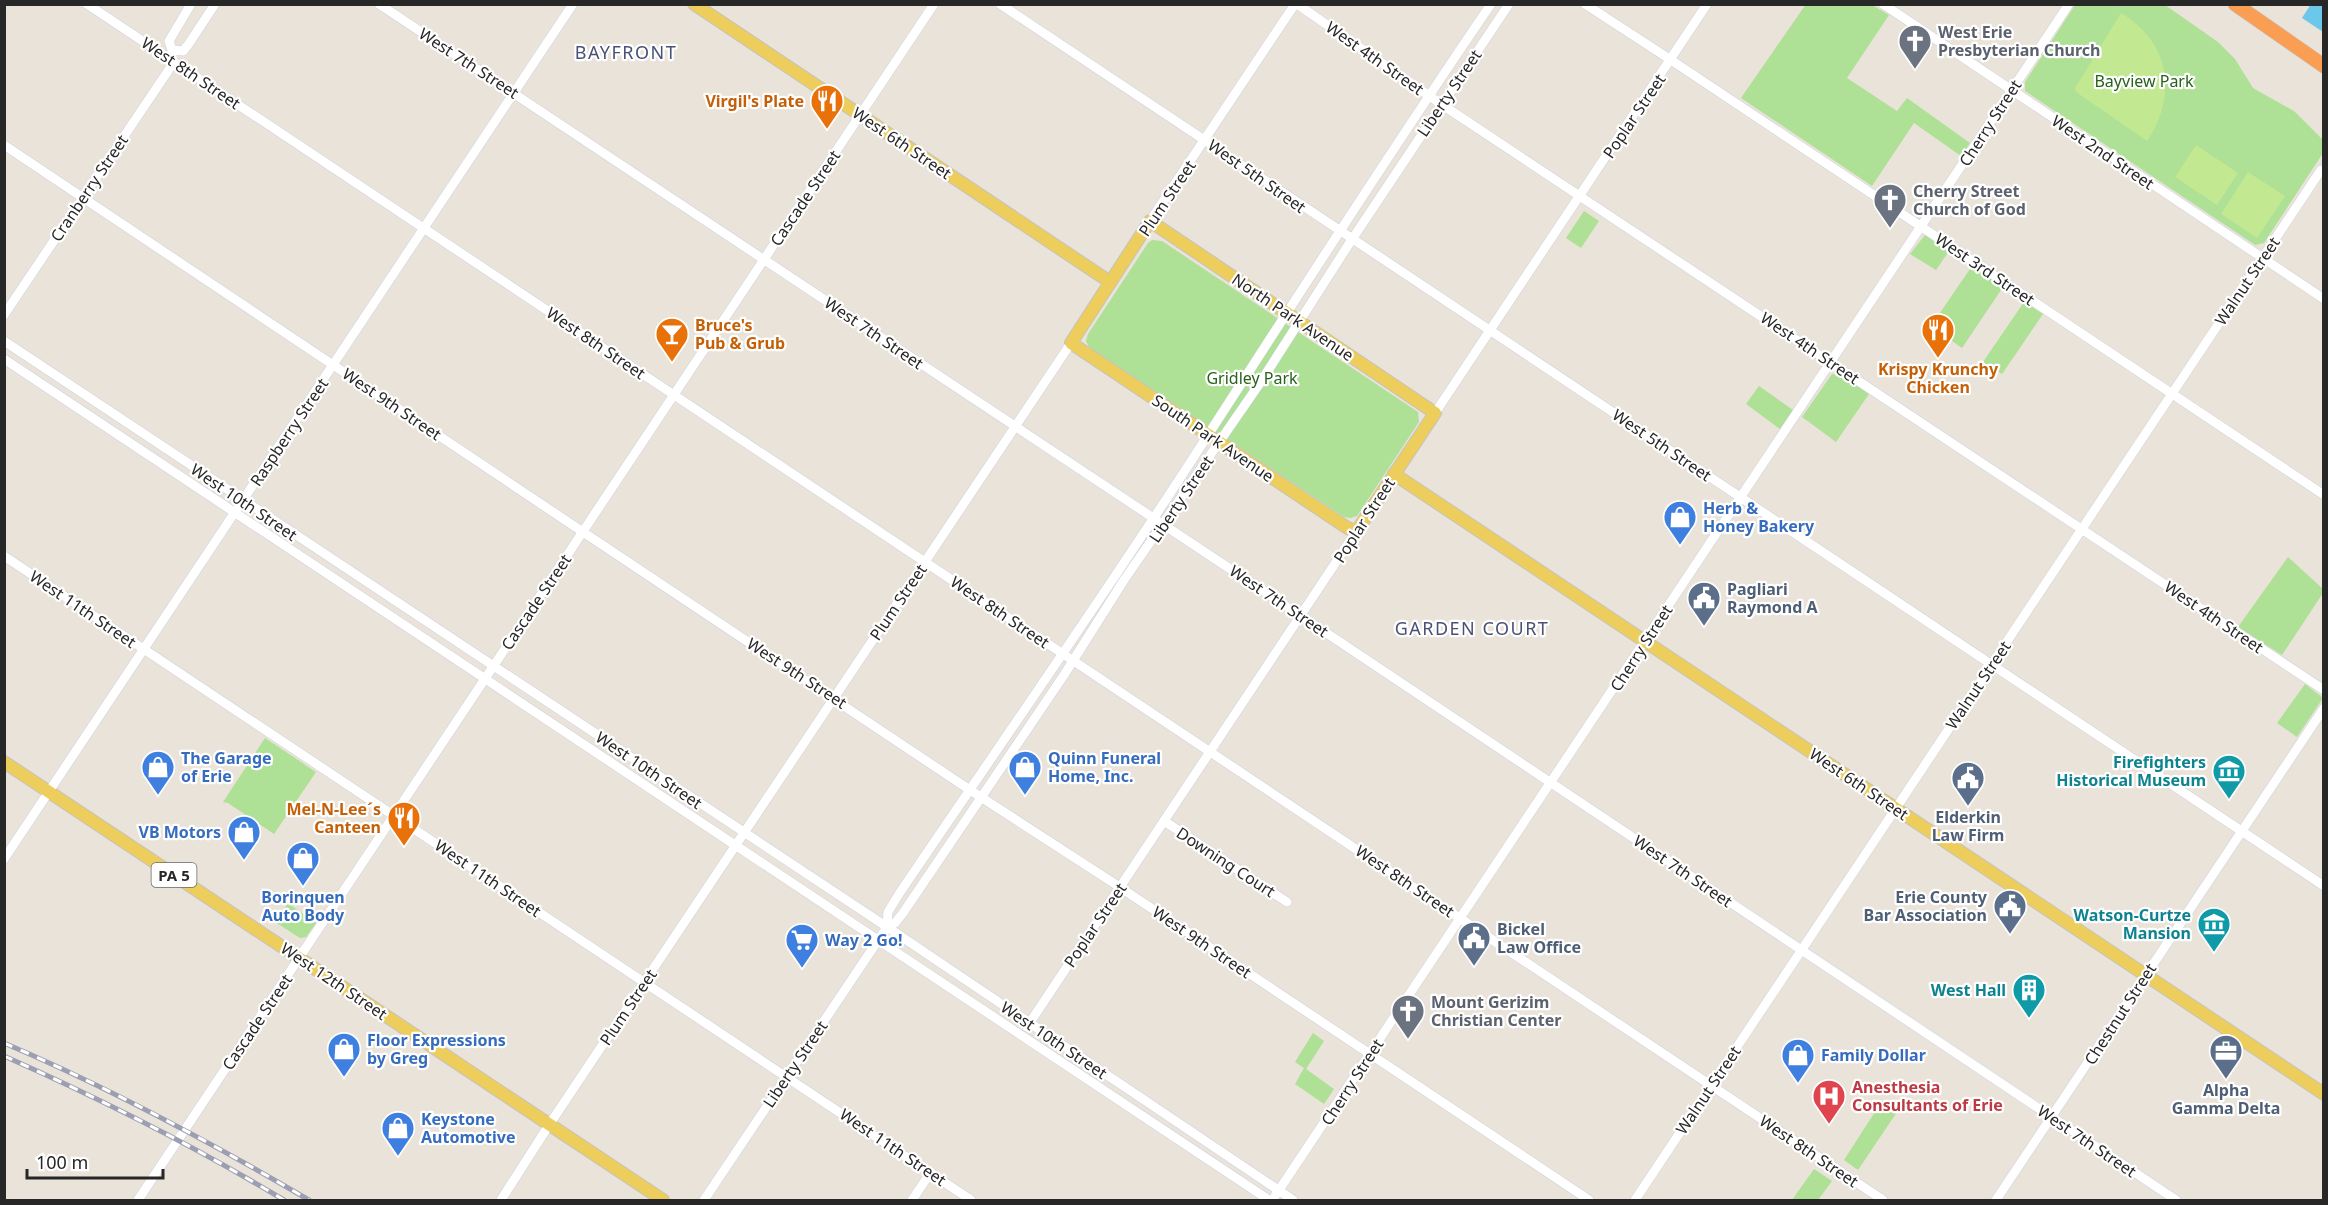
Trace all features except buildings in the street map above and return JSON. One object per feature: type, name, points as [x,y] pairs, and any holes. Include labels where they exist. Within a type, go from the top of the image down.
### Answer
[{"type":"highway","points":[[2235,4],[2324,66]]},
{"type":"main road","name":"West 6th Street","points":[[694,4],[1110,282]]},
{"type":"main road","name":"Plum Street","points":[[1071,343],[1150,221]]},
{"type":"main road","name":"North Park Avenue","points":[[1150,221],[1435,413]]},
{"type":"main road","name":"South Park Avenue","points":[[1071,343],[1356,532]]},
{"type":"main road","name":"Poplar Street","points":[[1356,532],[1435,413]]},
{"type":"main road","name":"West 6th Street","points":[[1394,474],[2324,1094]]},
{"type":"main road","name":"West 12th Street","points":[[4,762],[663,1200]]},
{"type":"street","name":"West 8th Street","points":[[87,4],[171,56],[423,228],[1883,1200]]},
{"type":"street","name":"Cranberry Street","points":[[171,56],[169,41],[191,4]]},
{"type":"street","name":"Cranberry Street","points":[[4,315],[83,197],[171,56],[183,51],[215,4]]},
{"type":"street","name":"West 7th Street","points":[[379,4],[2176,1200]]},
{"type":"street","name":"Raspberry Street","points":[[4,859],[573,4]]},
{"type":"street","name":"Cascade Street","points":[[138,1200],[934,4]]},
{"type":"street","name":"West 5th Street","points":[[1000,4],[1206,140],[1339,232],[2324,886]]},
{"type":"street","name":"Plum Street","points":[[1150,221],[1296,4]]},
{"type":"street","name":"West 4th Street","points":[[1296,4],[1441,104],[2324,690]]},
{"type":"street","name":"Liberty Street","points":[[887,927],[888,912],[1063,654],[1491,4]]},
{"type":"street","name":"Liberty Street","points":[[704,1200],[887,927],[896,922],[903,913],[1073,662],[1124,580],[1164,525],[1509,4]]},
{"type":"street","name":"West 3rd Street","points":[[1585,4],[2324,495]]},
{"type":"street","name":"Poplar Street","points":[[1435,413],[1707,4]]},
{"type":"street","name":"West 2nd Street","points":[[1883,4],[2324,299]]},
{"type":"street","name":"Cherry Street","points":[[1271,1200],[1461,919],[2069,4]]},
{"type":"street","name":"West 9th Street","points":[[4,145],[1589,1200]]},
{"type":"street","name":"Walnut Street","points":[[1635,1200],[2171,393],[2322,171]]},
{"type":"street","name":"West 10th Street","points":[[4,341],[887,927],[1293,1200]]},
{"type":"street","name":"Plum Street","points":[[501,1200],[1071,343]]},
{"type":"street","name":"West 10th Street","points":[[4,359],[1271,1200]]},
{"type":"street","points":[[110,429],[118,417]]},
{"type":"street","name":"Poplar Street","points":[[1021,1036],[1356,532]]},
{"type":"street","name":"West 11th Street","points":[[4,556],[971,1200]]},
{"type":"street","points":[[397,620],[405,608]]},
{"type":"street","name":"Chestnut Street","points":[[1996,1200],[2324,708]]},
{"type":"street","points":[[611,762],[619,750]]},
{"type":"street","name":"Downing Court","points":[[1164,821],[1287,902]]},
{"type":"street","points":[[1147,1119],[1155,1108]]},
{"type":"street","points":[[912,1200],[931,1173]]},
{"type":"green space","points":[[1806,4],[1872,5],[1889,15],[1847,78],[1897,111],[1907,98],[1970,143],[1961,156],[1914,123],[1872,186],[1741,98]]},
{"type":"green space","name":"Bayview Park","points":[[2075,5],[2165,5],[2218,42],[2235,59],[2253,88],[2294,111],[2323,140],[2323,153],[2264,243],[2255,245],[2025,91],[2025,82]]},
{"type":"green space","points":[[2121,13],[2150,39],[2159,54],[2164,71],[2163,106],[2147,141],[2076,92],[2075,88]]},
{"type":"green space","points":[[2196,145],[2238,173],[2217,205],[2175,177]]},
{"type":"green space","points":[[2248,172],[2285,196],[2257,238],[2221,214]]},
{"type":"green space","points":[[1584,211],[1599,221],[1581,248],[1566,238]]},
{"type":"green space","points":[[1925,235],[1949,251],[1936,270],[1910,254]]},
{"type":"green space","name":"Gridley Park","points":[[1152,240],[1162,241],[1418,412],[1419,422],[1357,516],[1344,517],[1089,347],[1086,341],[1088,334]]},
{"type":"green space","points":[[1972,266],[2003,287],[1962,348],[1931,326]]},
{"type":"green space","points":[[2024,302],[2043,314],[2002,374],[1983,362]]},
{"type":"green space","points":[[1832,374],[1841,375],[1869,394],[1836,442],[1802,417]]},
{"type":"green space","points":[[1759,386],[1793,410],[1780,429],[1746,404]]},
{"type":"green space","points":[[2288,557],[2323,589],[2323,593],[2282,655],[2238,627]]},
{"type":"green space","points":[[2305,684],[2323,698],[2297,737],[2277,723]]},
{"type":"green space","points":[[265,738],[316,772],[274,834],[228,803],[223,802]]},
{"type":"green space","points":[[288,903],[316,923],[306,937],[300,938],[275,922]]},
{"type":"green space","points":[[1313,1033],[1324,1041],[1306,1069],[1334,1089],[1324,1104],[1295,1084],[1304,1068],[1295,1062]]},
{"type":"green space","points":[[1882,1101],[1897,1112],[1858,1170],[1844,1160]]},
{"type":"green space","points":[[1814,1169],[1832,1181],[1818,1200],[1792,1200]]},
{"type":"water","points":[[2311,4],[2323,5],[2323,32],[2302,18]]},
{"type":"railway","points":[[4,1043],[82,1078],[159,1117],[309,1200]]},
{"type":"railway","points":[[4,1056],[147,1124],[284,1200]]},
{"type":"place","name":"West Erie Presbyterian Church","points":[[1915,70]]},
{"type":"place","name":"Virgil's Plate","points":[[827,130]]},
{"type":"place","name":"Cherry Street Church of God","points":[[1890,229]]},
{"type":"place","name":"Krispy Krunchy Chicken","points":[[1938,359]]},
{"type":"place","name":"Bruce's Pub & Grub","points":[[672,363]]},
{"type":"place","name":"Herb & Honey Bakery","points":[[1680,546]]},
{"type":"place","name":"Pagliari Raymond A","points":[[1704,627]]},
{"type":"place","name":"The Garage of Erie","points":[[158,796]]},
{"type":"place","name":"Quinn Funeral Home, Inc.","points":[[1025,796]]},
{"type":"place","name":"Firefighters Historical Museum","points":[[2229,800]]},
{"type":"place","name":"Elderkin Law Firm","points":[[1968,807]]},
{"type":"place","name":"Mel-N-Lee´s Canteen","points":[[404,847]]},
{"type":"place","name":"VB Motors","points":[[244,861]]},
{"type":"place","name":"Borinquen Auto Body","points":[[303,887]]},
{"type":"place","name":"Erie County Bar Association","points":[[2010,935]]},
{"type":"place","name":"Watson-Curtze Mansion","points":[[2214,953]]},
{"type":"place","name":"Bickel Law Office","points":[[1474,967]]},
{"type":"place","name":"Way 2 Go!","points":[[802,969]]},
{"type":"place","name":"West Hall","points":[[2029,1019]]},
{"type":"place","name":"Mount Gerizim Christian Center","points":[[1408,1040]]},
{"type":"place","name":"Floor Expressions by Greg","points":[[344,1078]]},
{"type":"place","name":"Alpha Gamma Delta","points":[[2226,1080]]},
{"type":"place","name":"Family Dollar","points":[[1798,1084]]},
{"type":"place","name":"Anesthesia Consultants of Erie","points":[[1829,1125]]},
{"type":"place","name":"Keystone Automotive","points":[[398,1157]]},
{"type":"district","name":"BAYFRONT","points":[[626,52]]},
{"type":"district","name":"GARDEN COURT","points":[[1472,628]]}]
